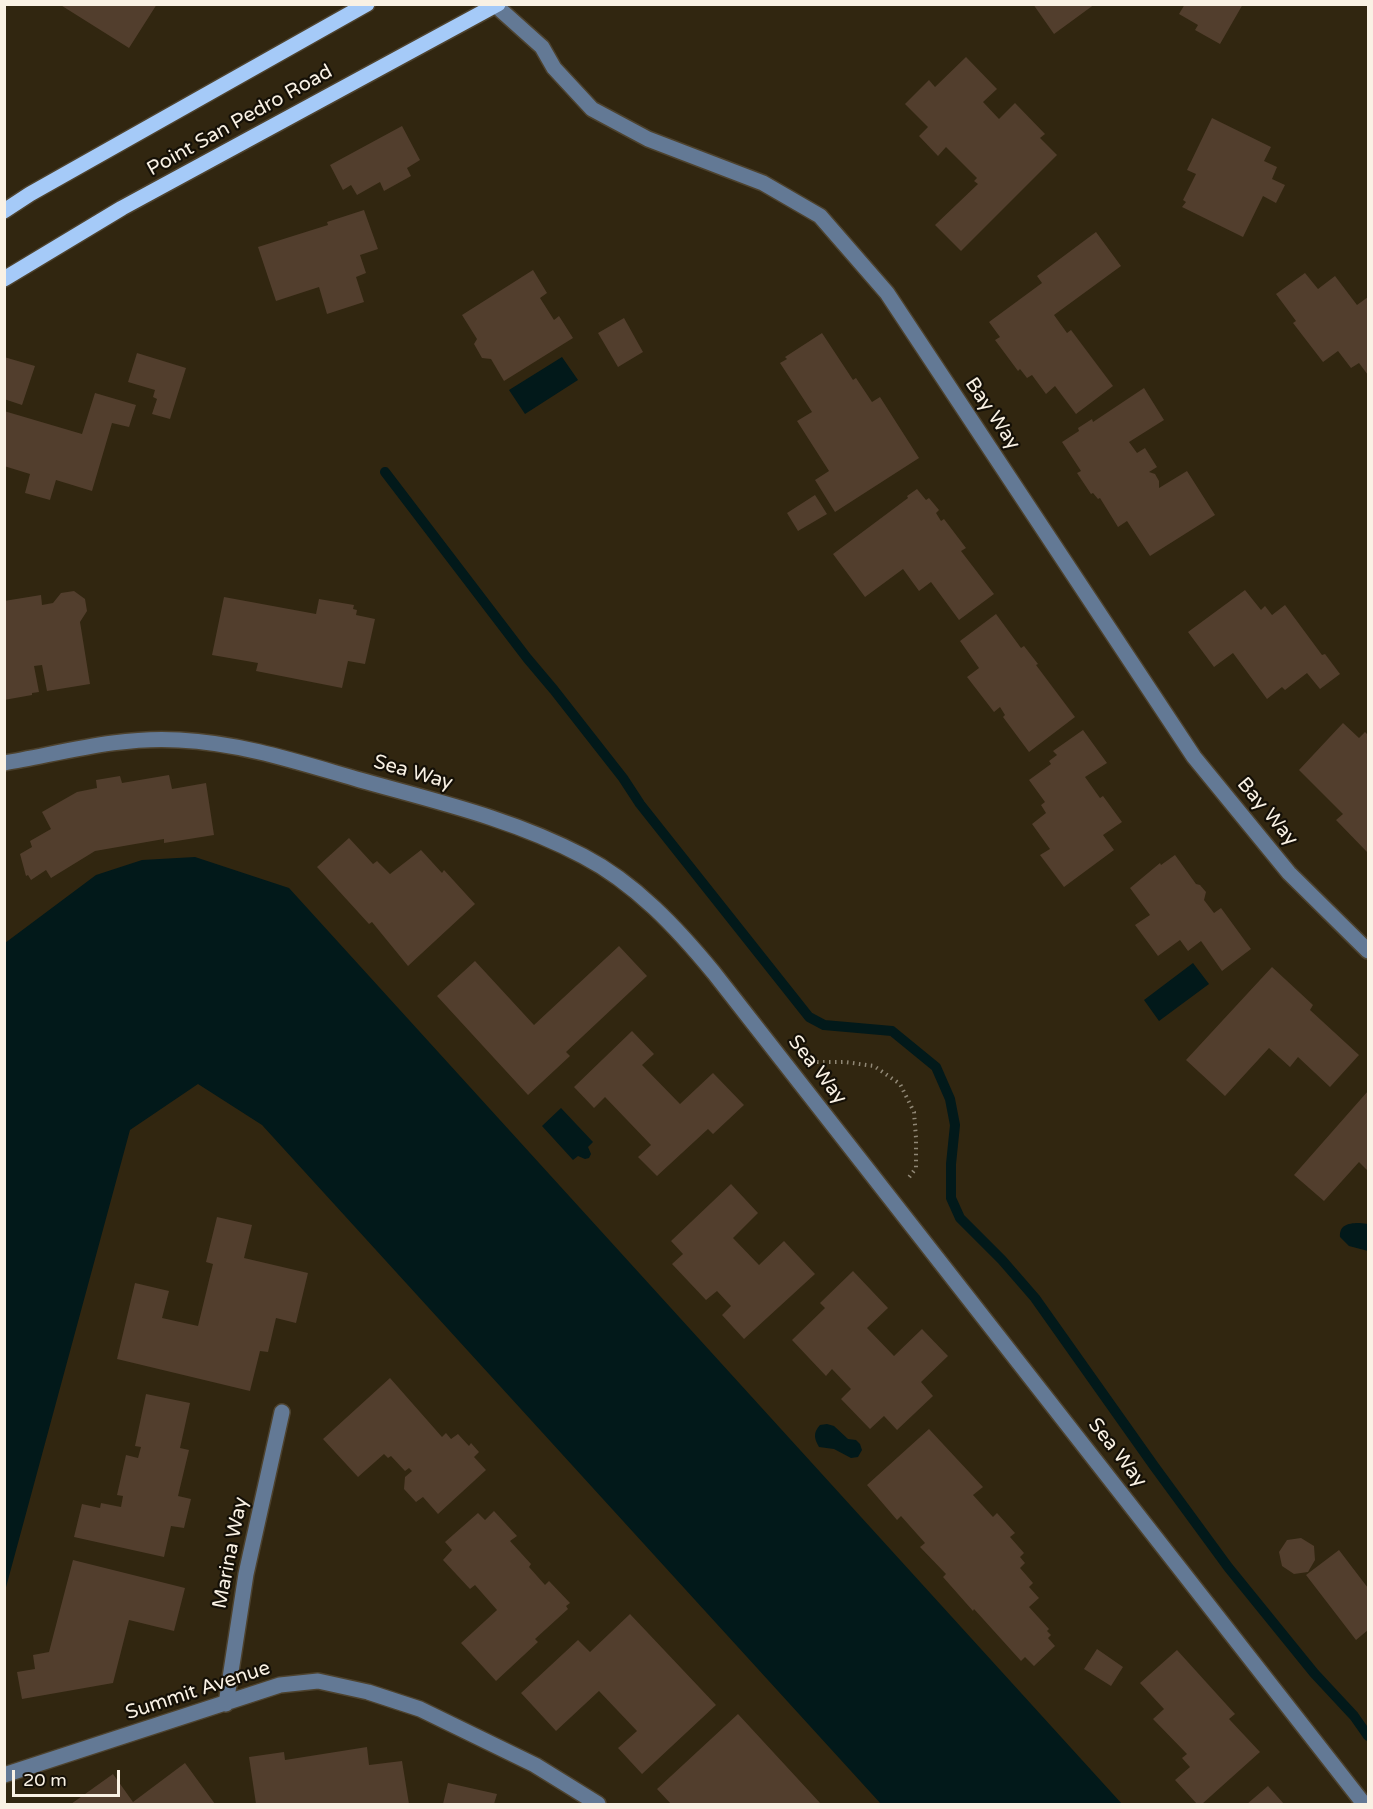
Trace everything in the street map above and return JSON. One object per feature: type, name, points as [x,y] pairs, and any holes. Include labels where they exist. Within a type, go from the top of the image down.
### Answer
[{"type":"main road","name":"Point San Pedro Road","points":[[4,211],[367,4]]},
{"type":"main road","name":"Point San Pedro Road","points":[[4,279],[122,208],[496,5]]},
{"type":"street","name":"Bay Way","points":[[496,5],[542,47],[554,68],[591,109],[648,138],[763,183],[820,216],[887,293],[1194,758],[1289,873],[1368,951]]},
{"type":"street","name":"Sea Way","points":[[4,763],[142,740],[208,742],[270,754],[465,810],[525,830],[584,857],[633,890],[655,908],[696,951],[1364,1804]]},
{"type":"street","name":"Marina Way","points":[[226,1704],[246,1574],[282,1412]]},
{"type":"street","name":"Summit Avenue","points":[[4,1775],[280,1685],[318,1681],[368,1692],[420,1709],[535,1765],[598,1804]]},
{"type":"path","points":[[794,1075],[800,1069],[819,1061],[845,1062],[874,1066],[900,1084],[914,1112],[916,1168],[893,1200]]},
{"type":"water","points":[[562,357],[578,380],[525,414],[509,390]]},
{"type":"water","points":[[195,857],[289,888],[1122,1804],[881,1804],[262,1125],[198,1084],[130,1130],[5,1591],[5,943],[96,875],[142,860]]},
{"type":"water","points":[[1193,963],[1209,984],[1159,1021],[1144,1000]]},
{"type":"water","points":[[561,1108],[593,1142],[588,1147],[591,1154],[589,1158],[578,1156],[573,1160],[542,1126]]},
{"type":"water","points":[[1360,1223],[1368,1224],[1368,1251],[1349,1246],[1340,1237],[1343,1227]]},
{"type":"water","points":[[820,1425],[834,1426],[848,1439],[856,1440],[860,1444],[862,1450],[858,1457],[851,1458],[834,1449],[819,1447],[815,1433]]},
{"type":"building","points":[[59,4],[157,4],[129,48]]},
{"type":"building","points":[[1033,4],[1095,4],[1054,34]]},
{"type":"building","points":[[1185,4],[1243,4],[1220,44],[1195,30],[1198,25],[1179,14]]},
{"type":"building","points":[[966,57],[997,89],[983,102],[999,119],[1015,103],[1045,134],[1040,138],[1057,155],[961,251],[935,225],[978,184],[974,181],[977,178],[946,147],[938,156],[919,136],[928,127],[905,104],[929,80],[935,87]]},
{"type":"building","points":[[1212,118],[1271,147],[1264,161],[1277,167],[1272,179],[1285,185],[1276,203],[1263,196],[1243,237],[1182,207],[1186,202],[1183,200],[1196,174],[1187,170]]},
{"type":"building","points":[[402,126],[420,160],[407,168],[411,176],[384,191],[380,182],[357,195],[351,185],[343,190],[330,165]]},
{"type":"building","points":[[364,210],[378,249],[360,255],[366,273],[356,277],[364,302],[327,314],[319,287],[276,301],[258,247],[328,225],[327,222]]},
{"type":"building","points":[[1096,232],[1121,266],[1054,315],[1067,333],[1071,330],[1113,386],[1076,414],[1055,386],[1046,394],[1032,375],[1027,378],[1020,369],[1018,371],[995,340],[1000,337],[989,322],[1042,283],[1037,276]]},
{"type":"building","points":[[533,270],[547,293],[540,298],[554,320],[559,316],[573,338],[504,381],[491,359],[482,358],[474,344],[477,339],[462,315]]},
{"type":"building","points":[[1305,273],[1318,289],[1335,276],[1357,305],[1368,297],[1368,375],[1359,363],[1351,368],[1338,351],[1323,362],[1293,323],[1296,321],[1276,294]]},
{"type":"building","points":[[624,318],[643,352],[618,367],[598,333]]},
{"type":"building","points":[[822,333],[853,380],[856,378],[872,402],[880,397],[919,458],[835,512],[815,480],[829,471],[797,421],[812,412],[780,363],[787,359],[785,357]]},
{"type":"building","points":[[137,353],[186,368],[170,419],[152,414],[157,399],[153,397],[155,390],[128,382]]},
{"type":"building","points":[[4,357],[35,366],[22,405],[4,399]]},
{"type":"building","points":[[1144,388],[1164,420],[1129,442],[1137,453],[1145,448],[1157,467],[1149,472],[1155,474],[1159,481],[1159,488],[1187,471],[1215,515],[1150,556],[1127,521],[1118,527],[1100,498],[1091,494],[1077,473],[1081,471],[1062,442],[1079,431],[1078,428],[1092,419],[1093,422]]},
{"type":"building","points":[[95,393],[136,405],[129,427],[112,423],[92,491],[56,480],[50,500],[25,493],[30,474],[4,466],[4,411],[82,434]]},
{"type":"building","points":[[917,489],[939,510],[936,513],[941,521],[944,519],[966,548],[961,551],[994,594],[959,620],[931,582],[919,591],[903,569],[865,597],[833,554]]},
{"type":"building","points":[[815,495],[827,514],[798,531],[787,513]]},
{"type":"building","points":[[1245,590],[1261,610],[1265,606],[1272,615],[1285,605],[1322,655],[1325,654],[1340,674],[1320,689],[1307,673],[1285,690],[1282,687],[1267,699],[1233,653],[1214,667],[1188,632]]},
{"type":"building","points":[[74,591],[85,599],[87,611],[80,622],[90,684],[47,691],[42,665],[34,666],[39,692],[4,700],[4,601],[41,595],[42,605],[53,603],[61,593]]},
{"type":"building","points":[[224,597],[316,614],[319,599],[354,605],[353,609],[357,610],[356,615],[375,619],[365,664],[348,661],[342,688],[256,671],[258,663],[212,655]]},
{"type":"building","points":[[996,614],[1021,648],[1024,646],[1038,664],[1036,665],[1075,717],[1029,752],[1003,717],[1005,715],[1000,707],[994,712],[967,677],[979,668],[960,641]]},
{"type":"building","points":[[1343,723],[1359,738],[1365,732],[1368,735],[1368,853],[1336,820],[1343,814],[1299,770]]},
{"type":"building","points":[[1083,730],[1107,763],[1085,777],[1100,798],[1103,796],[1122,822],[1103,835],[1114,850],[1064,887],[1040,855],[1050,849],[1032,824],[1046,813],[1041,805],[1045,802],[1029,780],[1051,764],[1049,761],[1057,755],[1053,751]]},
{"type":"building","points":[[169,775],[172,789],[206,783],[214,835],[164,843],[164,839],[95,851],[51,878],[46,870],[31,880],[28,875],[26,876],[20,854],[32,847],[30,841],[51,829],[42,812],[77,792],[97,788],[96,780],[120,776],[122,783]]},
{"type":"building","points":[[349,838],[373,864],[377,861],[390,874],[421,850],[442,873],[444,870],[475,904],[408,966],[372,922],[369,924],[317,867]]},
{"type":"building","points":[[1175,855],[1196,884],[1206,892],[1204,900],[1214,913],[1221,908],[1251,949],[1222,971],[1201,941],[1188,951],[1180,940],[1158,956],[1135,925],[1150,915],[1130,888],[1160,863],[1161,865]]},
{"type":"building","points":[[619,946],[647,976],[566,1052],[570,1056],[528,1095],[437,996],[475,961],[534,1025]]},
{"type":"building","points":[[1272,967],[1313,1005],[1310,1010],[1359,1055],[1330,1087],[1298,1057],[1290,1067],[1269,1048],[1225,1096],[1186,1060]]},
{"type":"building","points":[[632,1031],[654,1054],[642,1065],[680,1104],[713,1073],[744,1105],[713,1134],[708,1129],[657,1176],[638,1157],[651,1145],[605,1097],[594,1108],[574,1087]]},
{"type":"building","points":[[1368,1091],[1368,1171],[1359,1162],[1324,1201],[1294,1175]]},
{"type":"building","points":[[731,1184],[758,1213],[733,1238],[759,1265],[784,1241],[815,1274],[744,1339],[722,1315],[731,1306],[717,1291],[706,1300],[672,1264],[683,1254],[671,1241]]},
{"type":"building","points":[[217,1217],[252,1225],[244,1258],[308,1273],[296,1323],[276,1318],[268,1352],[260,1351],[250,1391],[117,1359],[135,1283],[169,1291],[162,1318],[198,1326],[213,1264],[206,1262]]},
{"type":"building","points":[[853,1271],[888,1308],[867,1328],[894,1356],[922,1329],[948,1356],[921,1382],[933,1396],[897,1430],[884,1416],[870,1429],[841,1399],[851,1389],[832,1369],[826,1376],[792,1340],[825,1308],[820,1303]]},
{"type":"building","points":[[390,1378],[442,1437],[446,1433],[451,1439],[458,1434],[469,1446],[471,1443],[479,1452],[474,1457],[486,1470],[438,1514],[423,1497],[416,1502],[404,1489],[405,1477],[412,1471],[409,1468],[405,1471],[391,1456],[388,1458],[384,1454],[358,1477],[323,1439]]},
{"type":"building","points":[[146,1394],[190,1403],[180,1448],[189,1450],[178,1496],[191,1499],[184,1528],[171,1526],[164,1557],[74,1537],[82,1504],[100,1508],[101,1503],[121,1507],[123,1496],[117,1495],[126,1455],[138,1458],[141,1447],[135,1446]]},
{"type":"building","points":[[929,1429],[983,1487],[973,1495],[993,1517],[997,1513],[1015,1533],[1010,1537],[1024,1553],[1020,1557],[1025,1563],[1020,1568],[1033,1583],[1029,1587],[1039,1598],[1029,1607],[1049,1629],[1047,1631],[1051,1635],[1048,1638],[1055,1646],[1034,1666],[1025,1657],[1021,1661],[974,1609],[973,1611],[943,1577],[946,1574],[920,1547],[925,1543],[901,1516],[897,1520],[867,1485]]},
{"type":"building","points":[[494,1511],[517,1536],[510,1541],[531,1564],[529,1567],[545,1585],[549,1581],[570,1603],[566,1606],[568,1609],[535,1639],[538,1642],[496,1681],[461,1643],[497,1610],[475,1585],[470,1589],[443,1560],[452,1550],[445,1542],[478,1513],[485,1520]]},
{"type":"building","points":[[1301,1538],[1314,1546],[1315,1560],[1308,1572],[1294,1574],[1282,1566],[1279,1552],[1287,1540]]},
{"type":"building","points":[[1339,1550],[1368,1588],[1368,1630],[1356,1640],[1306,1575]]},
{"type":"building","points":[[73,1560],[185,1588],[174,1631],[129,1620],[113,1683],[22,1699],[17,1672],[35,1669],[33,1655],[49,1652]]},
{"type":"building","points":[[630,1614],[716,1705],[642,1774],[618,1748],[637,1731],[599,1691],[556,1731],[521,1693],[578,1640],[590,1652]]},
{"type":"building","points":[[1097,1649],[1123,1667],[1111,1686],[1084,1669]]},
{"type":"building","points":[[1177,1650],[1235,1714],[1229,1719],[1260,1752],[1202,1804],[1197,1804],[1175,1780],[1190,1767],[1182,1758],[1187,1754],[1153,1719],[1164,1709],[1140,1683]]},
{"type":"building","points":[[738,1714],[821,1804],[671,1804],[657,1789]]},
{"type":"building","points":[[367,1747],[369,1765],[402,1761],[409,1804],[256,1804],[249,1757],[284,1752],[285,1760]]},
{"type":"building","points":[[185,1763],[215,1804],[71,1804],[113,1774],[133,1802]]},
{"type":"building","points":[[448,1783],[497,1794],[494,1804],[443,1804]]},
{"type":"building","points":[[1268,1786],[1284,1804],[1247,1804]]},
{"type":"waterway","points":[[385,472],[527,658],[623,778],[640,804],[809,1017],[824,1025],[892,1031],[936,1067],[950,1099],[955,1125],[951,1164],[951,1198],[960,1218],[1002,1260],[1035,1298],[1228,1567],[1314,1673],[1354,1716],[1368,1736]]}]
